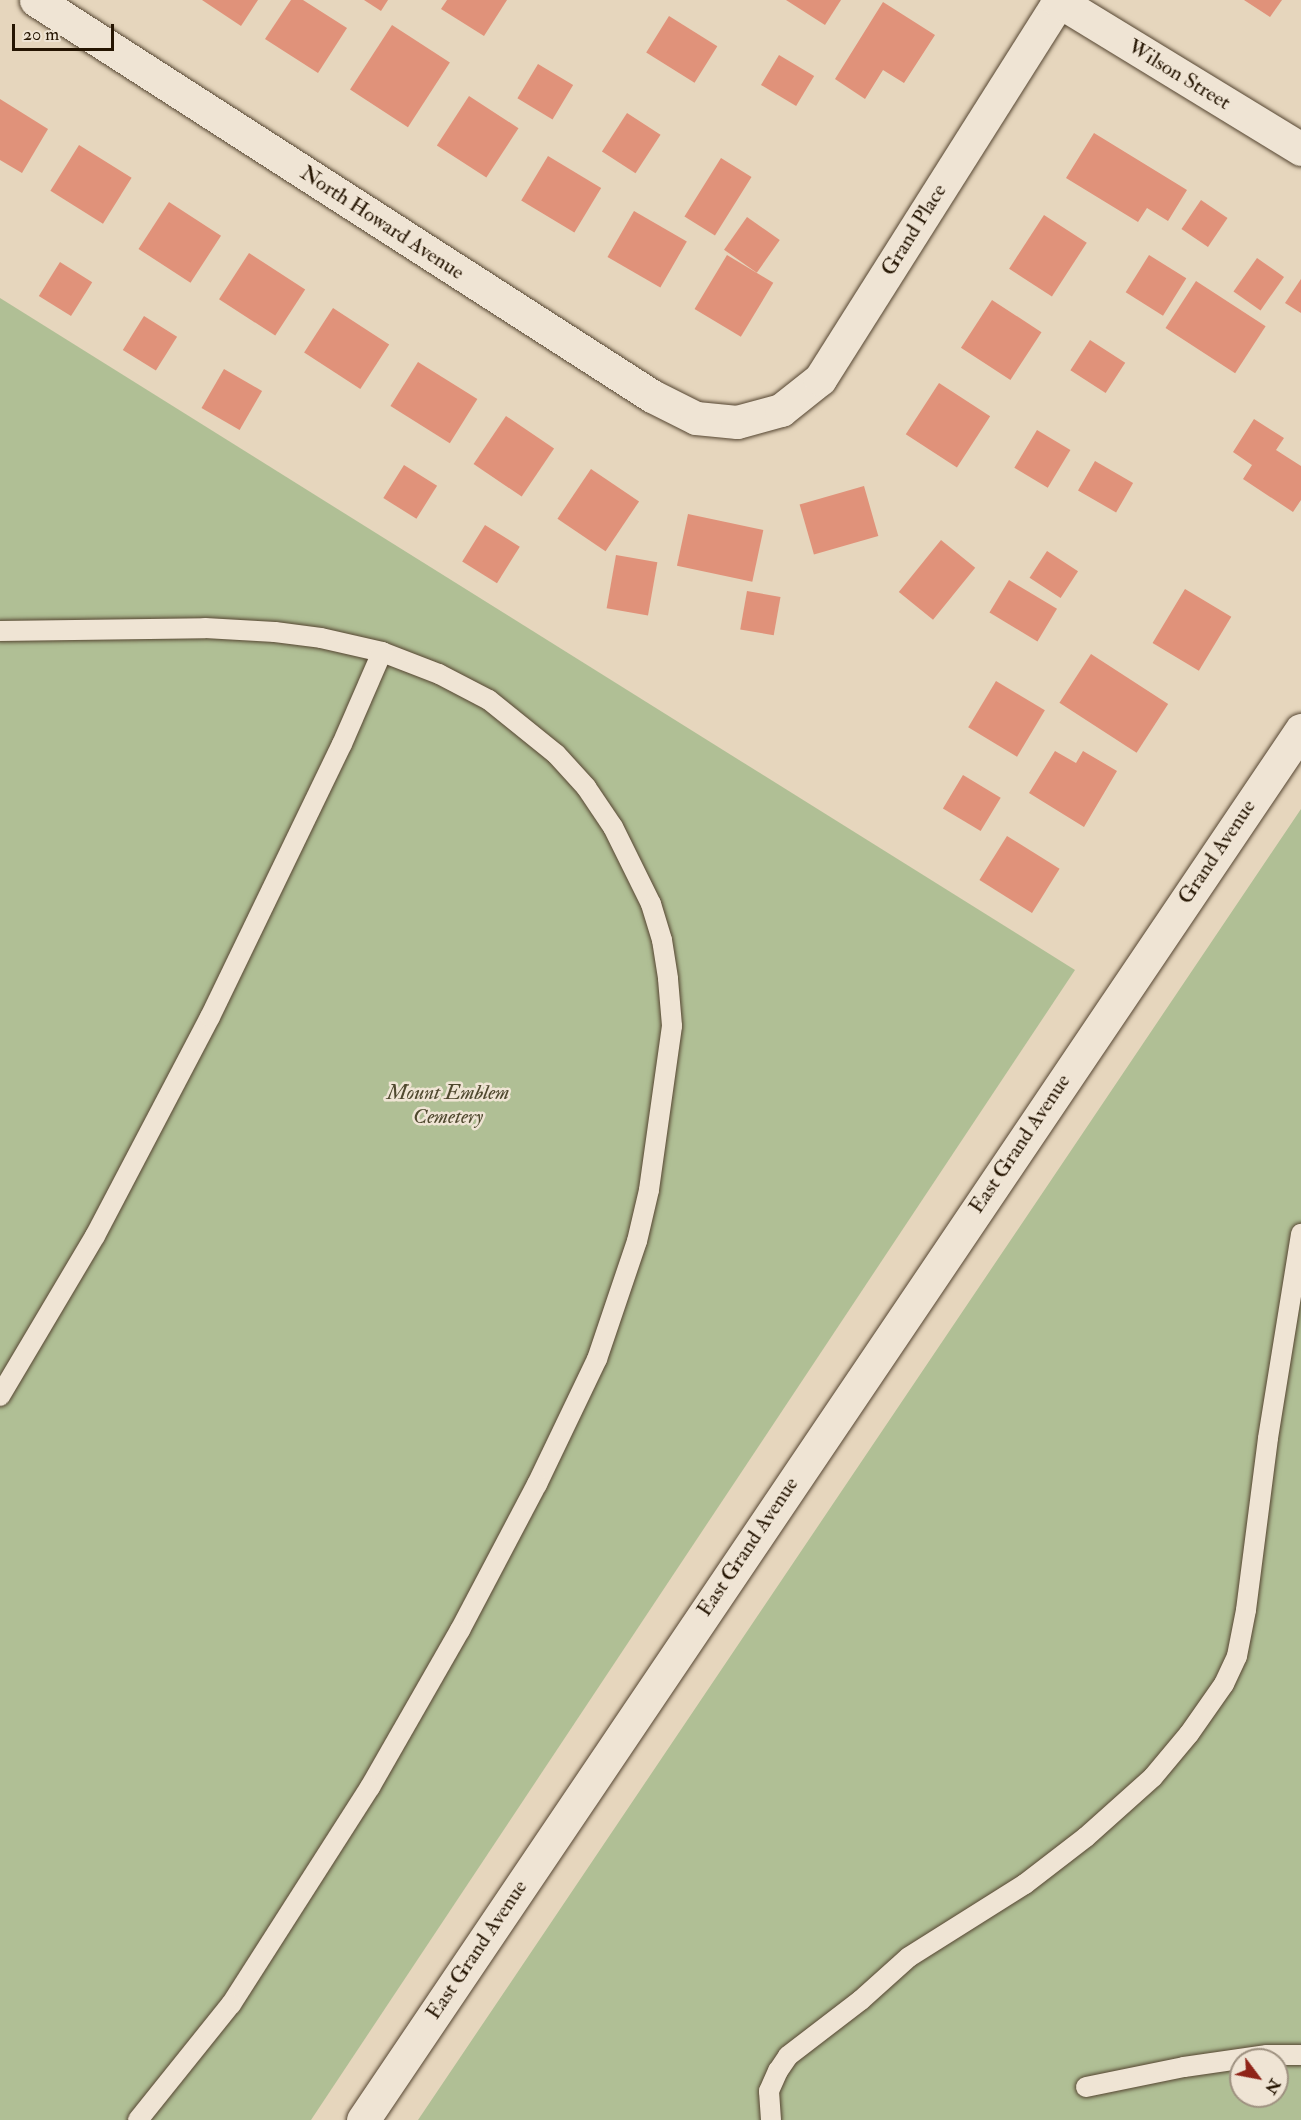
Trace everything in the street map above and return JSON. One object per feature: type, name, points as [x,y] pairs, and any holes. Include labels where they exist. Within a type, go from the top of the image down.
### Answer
[{"type":"main road","name":"North Howard Avenue","points":[[36,0],[652,396],[696,418],[737,422]]},
{"type":"main road","name":"Grand Place","points":[[737,422],[781,410],[820,379],[1058,1]]},
{"type":"main road","name":"Wilson Street","points":[[1058,1],[1301,149]]},
{"type":"main road","name":"Grand Avenue","points":[[1134,974],[1301,730]]},
{"type":"main road","name":"East Grand Avenue","points":[[363,2120],[1134,974]]},
{"type":"lane","points":[[0,631],[216,628],[321,638],[382,652],[439,674],[489,700],[525,726],[556,754],[586,788],[613,826],[651,904],[662,940],[672,1026],[659,1131],[637,1241],[597,1359],[526,1505],[460,1630],[376,1777],[291,1915],[231,2004],[138,2120]]},
{"type":"lane","points":[[0,1396],[95,1236],[210,1017],[333,765],[382,652]]},
{"type":"lane","points":[[771,2120],[769,2091],[788,2056],[861,2000],[909,1957],[1025,1884],[1086,1837],[1153,1777],[1189,1734],[1224,1684],[1238,1656],[1246,1610],[1266,1449],[1301,1234]]},
{"type":"lane","points":[[1086,2086],[1267,2055],[1301,2055]]},
{"type":"green space","name":"Mount Emblem Cemetery","points":[[0,298],[1075,970],[311,2120],[0,2120]]},
{"type":"green space","points":[[1301,809],[1301,2120],[418,2120]]},
{"type":"building","points":[[202,0],[258,0],[241,26]]},
{"type":"building","points":[[291,0],[303,0],[347,28],[318,73],[265,39]]},
{"type":"building","points":[[364,0],[388,0],[381,11]]},
{"type":"building","points":[[447,0],[507,0],[484,36],[441,9]]},
{"type":"building","points":[[786,0],[841,0],[825,25]]},
{"type":"building","points":[[1244,0],[1282,0],[1270,17]]},
{"type":"building","points":[[883,2],[935,35],[904,83],[883,70],[865,99],[835,79]]},
{"type":"building","points":[[669,16],[717,46],[695,83],[646,52]]},
{"type":"building","points":[[392,25],[450,63],[408,127],[350,90]]},
{"type":"building","points":[[779,55],[814,76],[796,106],[761,85]]},
{"type":"building","points":[[538,64],[573,85],[553,119],[517,98]]},
{"type":"building","points":[[469,96],[518,128],[486,178],[437,145]]},
{"type":"building","points":[[0,99],[48,129],[22,173],[0,160]]},
{"type":"building","points":[[627,113],[661,135],[635,173],[602,152]]},
{"type":"building","points":[[1094,133],[1187,190],[1168,221],[1147,208],[1138,222],[1066,178]]},
{"type":"building","points":[[79,145],[132,178],[103,224],[50,191]]},
{"type":"building","points":[[548,156],[601,188],[574,233],[521,201]]},
{"type":"building","points":[[721,158],[752,177],[715,236],[684,217]]},
{"type":"building","points":[[1201,200],[1228,218],[1208,247],[1181,229]]},
{"type":"building","points":[[169,202],[221,236],[190,283],[139,249]]},
{"type":"building","points":[[634,211],[687,242],[660,287],[608,257]]},
{"type":"building","points":[[1044,215],[1087,243],[1052,296],[1009,269]]},
{"type":"building","points":[[747,217],[780,240],[757,273],[724,250]]},
{"type":"building","points":[[249,253],[305,289],[275,336],[219,299]]},
{"type":"building","points":[[727,255],[773,283],[741,337],[695,309]]},
{"type":"building","points":[[1149,255],[1186,278],[1163,316],[1126,292]]},
{"type":"building","points":[[1257,258],[1284,277],[1261,311],[1233,292]]},
{"type":"building","points":[[60,262],[92,282],[71,316],[39,296]]},
{"type":"building","points":[[1301,279],[1301,313],[1285,303]]},
{"type":"building","points":[[1196,281],[1266,326],[1235,373],[1166,328]]},
{"type":"building","points":[[992,300],[1041,332],[1010,380],[961,348]]},
{"type":"building","points":[[333,308],[389,344],[360,389],[304,352]]},
{"type":"building","points":[[144,316],[177,337],[156,371],[123,350]]},
{"type":"building","points":[[1090,340],[1125,363],[1106,393],[1070,370]]},
{"type":"building","points":[[418,362],[477,399],[450,443],[390,406]]},
{"type":"building","points":[[224,369],[262,391],[240,430],[202,408]]},
{"type":"building","points":[[939,383],[990,416],[957,467],[906,434]]},
{"type":"building","points":[[506,416],[554,448],[522,497],[474,464]]},
{"type":"building","points":[[1254,419],[1284,438],[1276,450],[1301,466],[1301,500],[1293,512],[1243,479],[1252,465],[1233,452]]},
{"type":"building","points":[[1037,430],[1070,450],[1048,488],[1014,468]]},
{"type":"building","points":[[1095,461],[1133,483],[1116,512],[1078,490]]},
{"type":"building","points":[[404,465],[437,486],[416,519],[383,498]]},
{"type":"building","points":[[591,469],[639,501],[606,551],[557,519]]},
{"type":"building","points":[[864,486],[878,536],[814,554],[800,504]]},
{"type":"building","points":[[688,514],[763,530],[752,582],[677,566]]},
{"type":"building","points":[[485,525],[520,547],[497,583],[462,561]]},
{"type":"building","points":[[941,540],[975,568],[933,620],[899,592]]},
{"type":"building","points":[[1047,551],[1078,571],[1061,598],[1030,578]]},
{"type":"building","points":[[616,555],[657,562],[648,615],[607,608]]},
{"type":"building","points":[[1009,580],[1057,609],[1037,641],[989,613]]},
{"type":"building","points":[[1185,589],[1231,617],[1199,671],[1153,643]]},
{"type":"building","points":[[747,591],[780,597],[774,635],[740,629]]},
{"type":"building","points":[[1091,654],[1168,704],[1137,753],[1059,703]]},
{"type":"building","points":[[996,681],[1045,710],[1017,757],[968,727]]},
{"type":"building","points":[[1055,751],[1076,763],[1083,751],[1117,771],[1084,827],[1029,793]]},
{"type":"building","points":[[963,775],[1001,798],[981,831],[943,808]]},
{"type":"building","points":[[1007,836],[1060,869],[1032,913],[979,880]]}]
